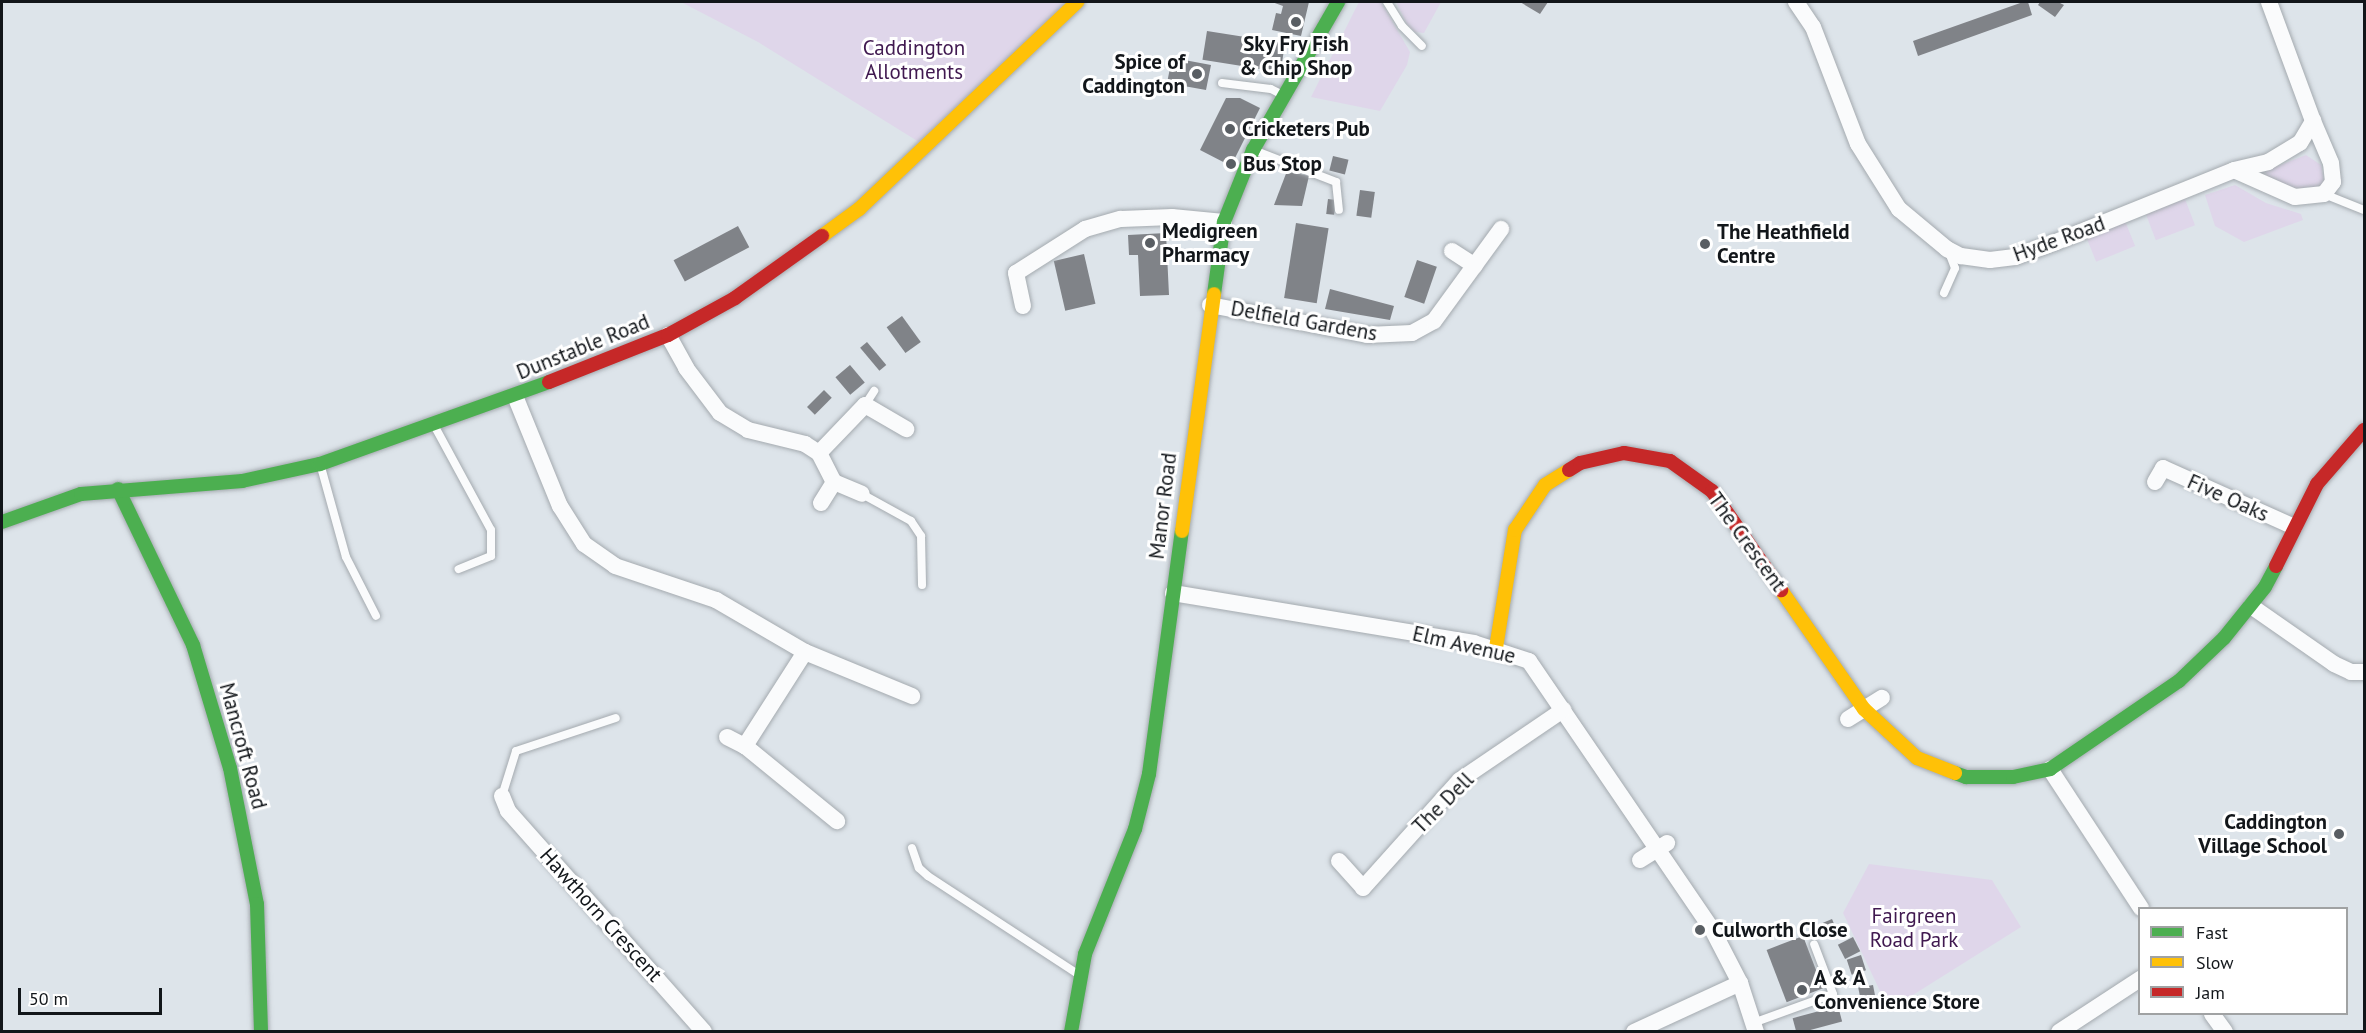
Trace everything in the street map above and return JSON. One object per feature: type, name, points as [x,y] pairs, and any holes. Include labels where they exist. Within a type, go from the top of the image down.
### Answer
[{"type":"street","name":"Dunstable Road","points":[[2,522],[81,494],[118,489],[242,481],[320,464],[515,396],[668,335],[735,298],[859,209],[1077,2]]},
{"type":"street","name":"Manor Road","points":[[1071,1032],[1080,975],[1096,921],[1135,829],[1149,774],[1210,305],[1224,222],[1253,150],[1338,2]]},
{"type":"street","name":"Hyde Road","points":[[1796,2],[1813,27],[1873,173],[1899,209],[1947,249],[1961,256],[1990,260],[2015,257],[2234,170],[2268,162],[2300,143],[2313,122]]},
{"type":"street","points":[[2234,170],[2256,177],[2295,197],[2324,194],[2332,182],[2331,163],[2313,122],[2269,2]]},
{"type":"street","points":[[1023,306],[1016,273],[1085,230],[1121,219],[1172,217],[1224,222]]},
{"type":"street","name":"Delfield Gardens","points":[[1210,305],[1367,335],[1404,334],[1425,328],[1434,321],[1501,230]]},
{"type":"street","points":[[1452,250],[1475,266]]},
{"type":"street","points":[[668,335],[686,368],[720,413],[748,429],[805,444],[819,453],[834,482],[862,494]]},
{"type":"street","points":[[515,396],[560,506],[584,544],[615,566],[716,600],[805,652],[912,696]]},
{"type":"street","points":[[819,453],[870,398],[906,429]]},
{"type":"street","name":"Five Oaks","points":[[2179,681],[2251,606],[2317,484],[2364,430]]},
{"type":"street","name":"The Crescent","points":[[1496,648],[1515,530],[1545,485],[1580,463],[1624,453],[1670,460],[1712,490],[1864,709],[1917,758],[1966,777],[2013,777],[2050,769],[2179,681]]},
{"type":"street","name":"Five Oaks","points":[[2162,468],[2294,527]]},
{"type":"street","points":[[821,503],[834,482]]},
{"type":"street","name":"Mancroft Road","points":[[118,489],[193,645],[230,768],[258,904],[261,1032]]},
{"type":"street","name":"Elm Avenue","points":[[1173,593],[1496,648],[1529,661],[1661,847],[1712,929],[1740,983],[1754,1027]]},
{"type":"street","points":[[2251,606],[2334,664],[2351,672],[2364,672]]},
{"type":"street","points":[[745,746],[805,652]]},
{"type":"street","points":[[1848,719],[1882,698]]},
{"type":"street","name":"The Dell","points":[[1339,861],[1363,888],[1460,780],[1563,710]]},
{"type":"street","points":[[727,737],[745,746],[837,821]]},
{"type":"street","points":[[2050,769],[2140,907]]},
{"type":"street","name":"Hawthorn Crescent","points":[[502,796],[508,811],[704,1032]]},
{"type":"street","points":[[1640,860],[1661,847]]},
{"type":"street","points":[[2059,1032],[2138,980]]},
{"type":"street","points":[[1634,1032],[1740,983]]},
{"type":"street","points":[[2213,1015],[2225,1032]]},
{"type":"lane","points":[[1387,2],[1402,26],[1422,46]]},
{"type":"lane","points":[[1222,83],[1270,89],[1285,96]]},
{"type":"lane","points":[[1253,150],[1336,182],[1339,210]]},
{"type":"lane","points":[[2324,194],[2364,210]]},
{"type":"lane","points":[[1944,293],[1955,268],[1947,249]]},
{"type":"lane","points":[[433,425],[491,530],[491,556],[459,569]]},
{"type":"lane","points":[[320,464],[346,557],[376,615]]},
{"type":"lane","points":[[862,494],[911,521],[921,536],[922,585]]},
{"type":"lane","points":[[502,796],[516,751],[616,718]]},
{"type":"lane","points":[[912,848],[919,868],[928,876],[1080,975]]},
{"type":"lane","points":[[1754,1027],[1833,994],[1814,944]]},
{"type":"green space","name":"Caddington Allotments","points":[[681,2],[1077,2],[927,147],[758,42]]},
{"type":"green space","points":[[1359,2],[1381,2],[1410,52],[1407,65],[1380,111],[1311,97]]},
{"type":"green space","points":[[1396,2],[1441,2],[1424,33],[1415,32],[1407,24]]},
{"type":"green space","points":[[2306,155],[2321,165],[2325,185],[2297,194],[2268,178],[2265,171]]},
{"type":"green space","points":[[2235,185],[2266,203],[2301,214],[2303,220],[2244,242],[2215,226],[2205,195]]},
{"type":"green space","points":[[2185,199],[2195,225],[2156,240],[2146,214]]},
{"type":"green space","points":[[2125,221],[2135,246],[2096,262],[2086,237]]},
{"type":"green space","name":"Fairgreen Road Park","points":[[1869,864],[1992,880],[2021,927],[1889,1010],[1843,913]]},
{"type":"building","points":[[1272,2],[1309,2],[1301,36],[1272,30],[1276,13],[1281,14],[1283,6]]},
{"type":"building","points":[[1520,2],[1548,2],[1540,14]]},
{"type":"building","points":[[2028,2],[2032,15],[1918,56],[1913,41]]},
{"type":"building","points":[[2040,2],[2058,2],[2064,5],[2055,17],[2038,5]]},
{"type":"building","points":[[1207,31],[1285,43],[1280,72],[1202,60]]},
{"type":"building","points":[[1179,59],[1211,65],[1206,90],[1167,83],[1170,68],[1178,69]]},
{"type":"building","name":"Cricketers Pub","points":[[1226,98],[1240,98],[1260,108],[1231,166],[1200,150]]},
{"type":"building","points":[[1333,156],[1349,160],[1345,174],[1329,171]]},
{"type":"building","points":[[1287,171],[1309,176],[1302,206],[1274,205]]},
{"type":"building","points":[[1360,190],[1375,192],[1371,218],[1356,216]]},
{"type":"building","points":[[1328,199],[1336,200],[1334,215],[1326,214]]},
{"type":"building","points":[[1296,223],[1329,228],[1317,303],[1284,298]]},
{"type":"building","points":[[738,226],[749,247],[685,281],[674,260]]},
{"type":"building","points":[[1166,233],[1169,295],[1140,296],[1138,255],[1129,255],[1128,235]]},
{"type":"building","points":[[1084,254],[1095,304],[1065,311],[1054,261]]},
{"type":"building","points":[[1417,260],[1437,267],[1424,304],[1404,297]]},
{"type":"building","points":[[1330,289],[1394,306],[1390,320],[1325,309]]},
{"type":"building","points":[[902,316],[921,342],[905,353],[887,327]]},
{"type":"building","points":[[867,342],[886,365],[879,371],[860,348]]},
{"type":"building","points":[[850,365],[865,383],[850,395],[835,377]]},
{"type":"building","points":[[824,390],[832,398],[815,415],[807,407]]},
{"type":"building","points":[[1832,919],[1837,931],[1821,938],[1815,926]]},
{"type":"building","points":[[1803,936],[1823,988],[1787,1002],[1767,950]]},
{"type":"building","points":[[1853,937],[1860,951],[1845,959],[1838,945]]},
{"type":"building","points":[[1861,955],[1866,970],[1852,975],[1847,960]]},
{"type":"building","points":[[1873,985],[1876,1001],[1861,1004],[1858,988]]},
{"type":"building","points":[[1838,1006],[1842,1021],[1796,1032],[1793,1018]]},
{"type":"traffic: fast","points":[[1214,294],[1224,222],[1253,150],[1338,2]]},
{"type":"traffic: fast","points":[[2,522],[81,494],[242,481],[320,464],[549,382]]},
{"type":"traffic: fast","points":[[118,489],[193,645],[230,768],[257,904],[261,1032]]},
{"type":"traffic: fast","points":[[1071,1032],[1085,954],[1135,829],[1149,774],[1182,531]]},
{"type":"traffic: fast","points":[[1955,773],[1966,777],[2013,777],[2050,769],[2179,681],[2224,638],[2265,587],[2276,566]]},
{"type":"traffic: slow","points":[[822,236],[859,209],[1077,2]]},
{"type":"traffic: slow","points":[[1182,531],[1214,294]]},
{"type":"traffic: slow","points":[[1496,648],[1515,530],[1545,485],[1569,470]]},
{"type":"traffic: slow","points":[[1781,590],[1864,709],[1917,758],[1955,773]]},
{"type":"traffic: jam","points":[[549,382],[668,335],[735,298],[822,236]]},
{"type":"traffic: jam","points":[[2276,566],[2317,484],[2364,430]]},
{"type":"traffic: jam","points":[[1569,470],[1580,463],[1624,453],[1670,461],[1712,491],[1781,590]]},
{"type":"place","name":"Sky Fry Fish & Chip Shop","points":[[1296,22]]},
{"type":"place","name":"Spice of Caddington","points":[[1197,74]]},
{"type":"place","name":"Cricketers Pub","points":[[1230,129]]},
{"type":"place","name":"Bus Stop","points":[[1231,164]]},
{"type":"place","name":"Medigreen Pharmacy","points":[[1150,243]]},
{"type":"place","name":"The Heathfield Centre","points":[[1705,244]]},
{"type":"place","name":"Caddington Village School","points":[[2339,834]]},
{"type":"place","name":"Culworth Close","points":[[1700,930]]},
{"type":"place","name":"A & A Convenience Store","points":[[1802,990]]}]
